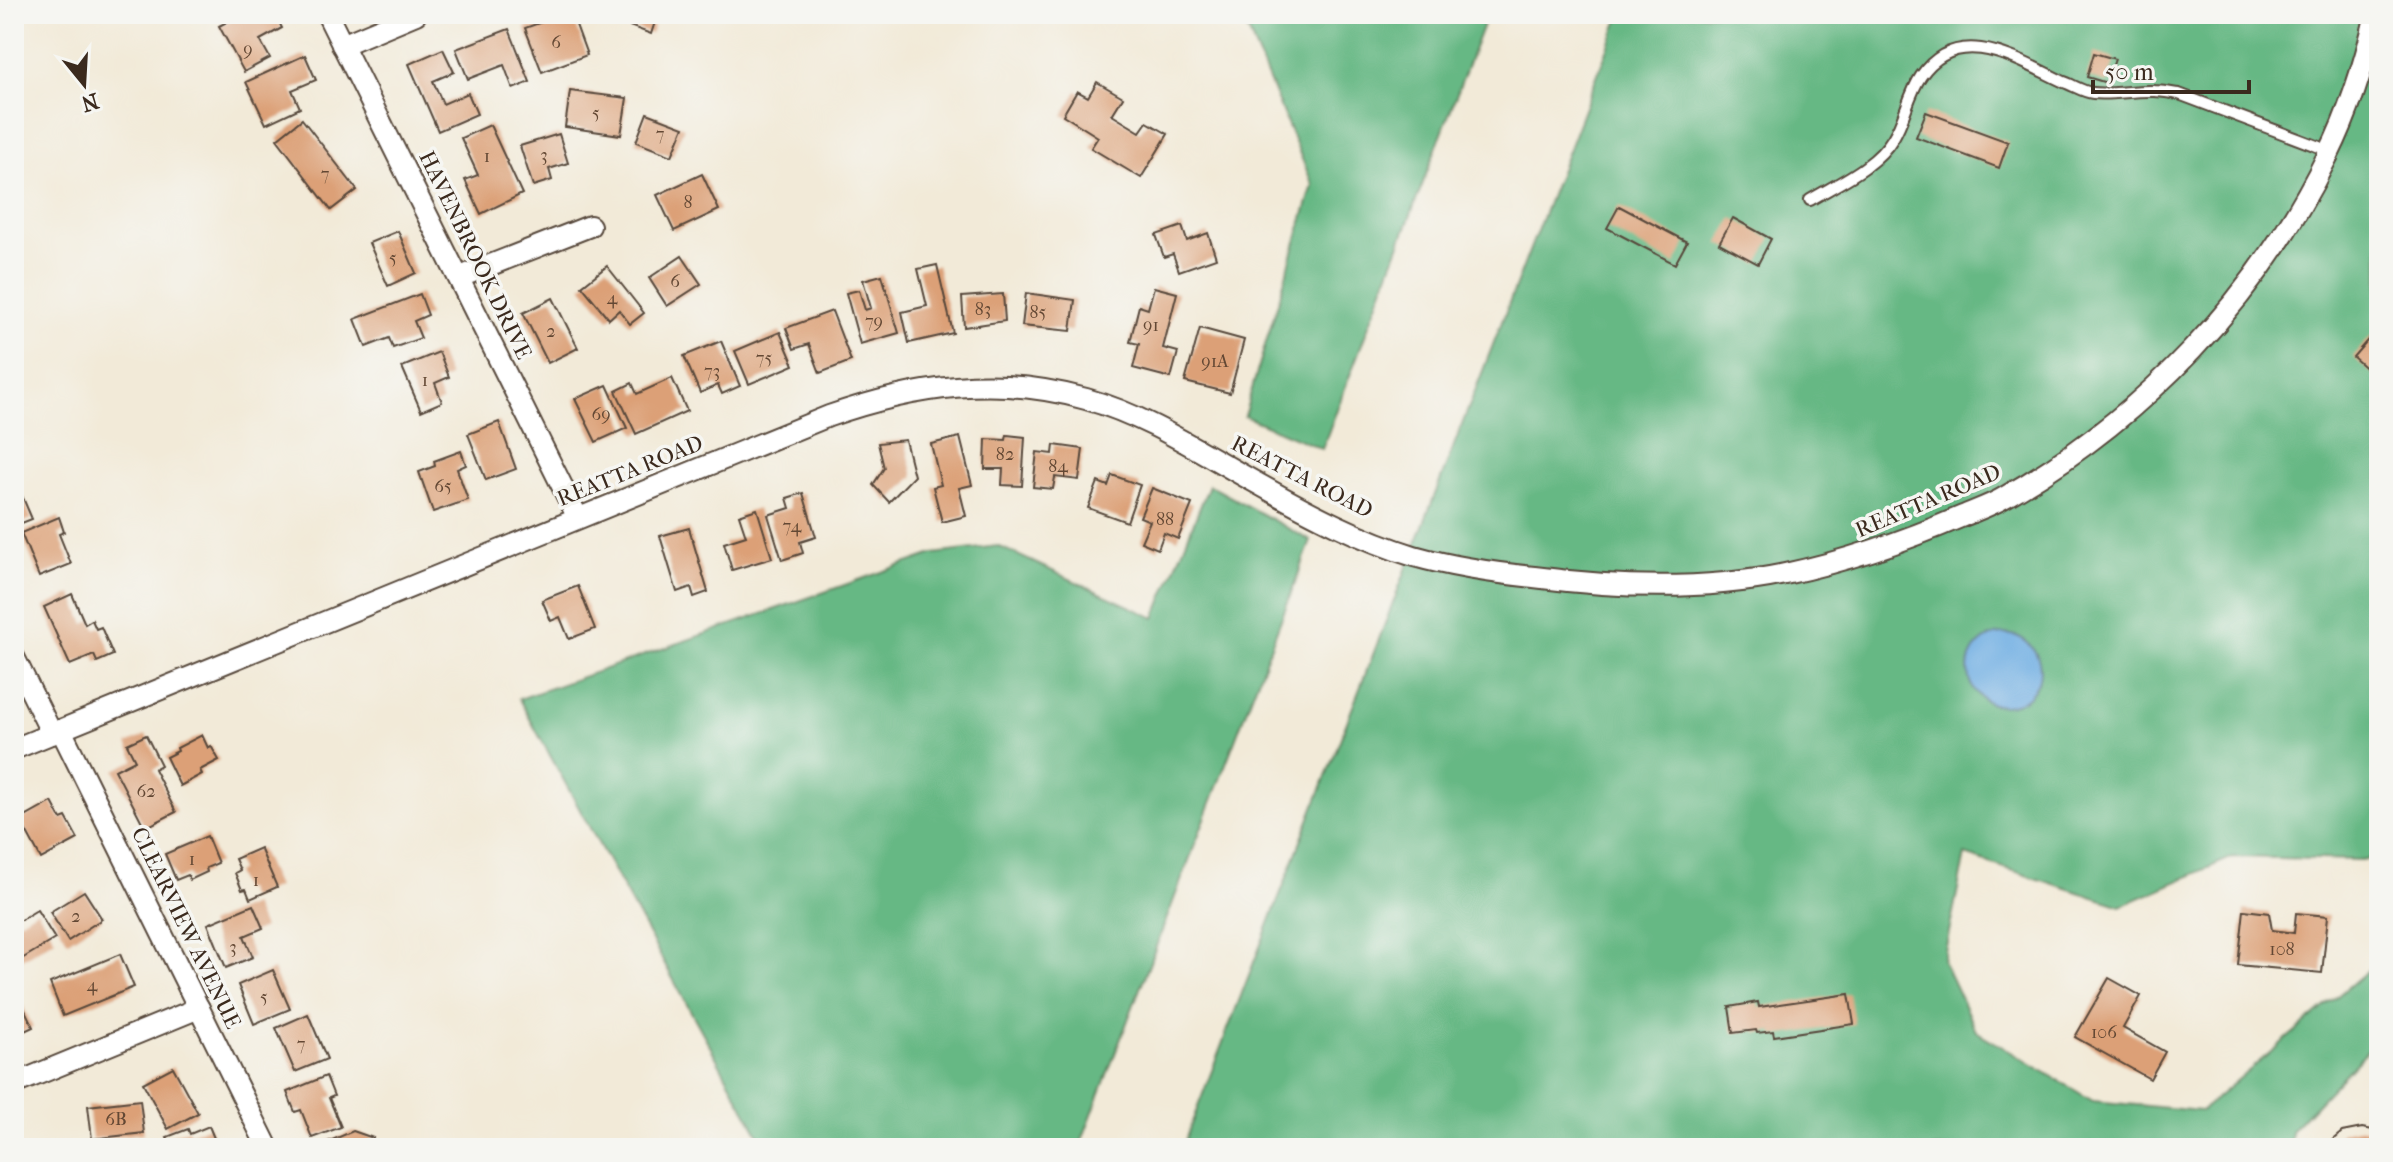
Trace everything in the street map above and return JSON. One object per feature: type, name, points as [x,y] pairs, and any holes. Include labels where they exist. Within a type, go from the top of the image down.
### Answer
[{"type":"street","name":"HAVENBROOK DRIVE","points":[[327,14],[578,518]]},
{"type":"street","points":[[342,45],[416,14]]},
{"type":"street","name":"REATTA ROAD","points":[[14,749],[829,416],[872,401],[921,390],[972,385],[1029,387],[1087,399],[1142,421],[1302,508],[1355,533],[1414,556],[1519,576],[1623,587],[1696,584],[1781,575],[1860,556],[2003,499],[2069,456],[2119,418],[2171,372],[2221,319],[2298,212],[2330,151],[2365,62],[2376,14]]},
{"type":"street","points":[[460,277],[590,226]]},
{"type":"street","name":"CLEARVIEW AVENUE","points":[[14,657],[57,732],[268,1148]]},
{"type":"street","points":[[14,1084],[199,1008]]},
{"type":"lane","points":[[1810,200],[1876,157],[1893,139],[1919,79],[1930,65],[1945,54],[1961,48],[1980,48],[2002,54],[2090,93],[2155,91],[2179,94],[2330,151]]},
{"type":"green space","points":[[1241,14],[1487,14],[1322,449],[1244,416],[1313,185]]},
{"type":"green space","points":[[1621,14],[2379,14],[2379,857],[2361,860],[2233,857],[2121,906],[1965,855],[1943,961],[1976,1031],[2093,1101],[2201,1111],[2379,961],[2379,1038],[2291,1131],[2290,1148],[1182,1148]]},
{"type":"green space","points":[[1209,485],[1311,541],[1079,1148],[766,1148],[519,699],[933,554],[998,546],[1155,618]]},
{"type":"water","points":[[2004,634],[2024,640],[2034,650],[2040,670],[2034,690],[2024,700],[2004,706],[1984,700],[1974,690],[1968,670],[1974,650],[1984,640]]},
{"type":"building","points":[[242,14],[275,14],[282,28],[260,40],[270,58],[244,72],[219,26]]},
{"type":"building","points":[[572,14],[587,55],[542,72],[525,28]]},
{"type":"building","points":[[606,14],[648,14],[646,19],[655,22],[651,34],[605,17]]},
{"type":"building","points":[[509,29],[530,82],[513,89],[504,65],[468,79],[456,49]]},
{"type":"building","points":[[443,49],[454,72],[433,81],[443,104],[468,93],[477,114],[438,131],[409,64]]},
{"type":"building","points":[[2094,53],[2115,59],[2107,83],[2087,77]]},
{"type":"building","points":[[305,55],[316,80],[292,90],[300,108],[266,124],[246,82]]},
{"type":"building","points":[[1097,82],[1123,97],[1112,115],[1140,132],[1147,122],[1168,134],[1141,178],[1091,148],[1098,137],[1063,115],[1077,91],[1088,97]]},
{"type":"building","points":[[570,91],[627,98],[621,135],[565,127]]},
{"type":"building","points":[[1926,112],[2008,142],[1999,168],[1916,137]]},
{"type":"building","points":[[647,113],[684,127],[672,156],[636,142]]},
{"type":"building","points":[[302,119],[357,190],[331,210],[277,139]]},
{"type":"building","points":[[490,125],[522,194],[481,214],[465,180],[478,175],[461,138]]},
{"type":"building","points":[[559,134],[568,163],[549,169],[552,180],[533,186],[520,146]]},
{"type":"building","points":[[702,174],[719,210],[674,231],[657,195]]},
{"type":"building","points":[[1619,206],[1687,242],[1675,264],[1607,228]]},
{"type":"building","points":[[1733,218],[1771,239],[1758,264],[1719,243]]},
{"type":"building","points":[[1182,226],[1187,241],[1208,233],[1216,258],[1179,271],[1173,254],[1164,257],[1156,235]]},
{"type":"building","points":[[398,231],[416,273],[388,286],[369,243]]},
{"type":"building","points":[[682,256],[701,284],[667,306],[649,278]]},
{"type":"building","points":[[937,265],[953,333],[909,343],[902,312],[927,306],[918,269]]},
{"type":"building","points":[[607,266],[644,313],[630,324],[619,310],[609,319],[582,286]]},
{"type":"building","points":[[882,275],[899,333],[860,344],[846,293],[859,290],[865,310],[871,308],[863,280]]},
{"type":"building","points":[[1154,287],[1177,293],[1163,348],[1178,352],[1171,378],[1133,368],[1139,344],[1130,342],[1139,306],[1148,309]]},
{"type":"building","points":[[1026,293],[1075,300],[1071,331],[1022,326]]},
{"type":"building","points":[[420,294],[428,315],[414,321],[421,338],[393,348],[389,338],[366,347],[355,319]]},
{"type":"building","points":[[1003,294],[1005,321],[964,327],[962,297]]},
{"type":"building","points":[[553,298],[578,348],[548,363],[523,313]]},
{"type":"building","points":[[832,311],[851,361],[820,373],[809,344],[794,349],[786,328]]},
{"type":"building","points":[[2379,327],[2379,380],[2353,357]]},
{"type":"building","points":[[1200,328],[1244,340],[1230,393],[1185,382]]},
{"type":"building","points":[[780,332],[794,365],[749,384],[735,351]]},
{"type":"building","points":[[721,341],[740,386],[722,394],[718,385],[700,393],[684,356]]},
{"type":"building","points":[[439,352],[449,377],[435,383],[442,402],[421,411],[402,367]]},
{"type":"building","points":[[672,378],[687,411],[636,434],[616,391],[632,383],[637,394]]},
{"type":"building","points":[[607,385],[627,428],[596,442],[575,399]]},
{"type":"building","points":[[499,422],[516,469],[486,480],[468,434]]},
{"type":"building","points":[[1007,435],[1025,437],[1022,486],[1002,485],[1003,469],[985,469],[986,439],[1006,440]]},
{"type":"building","points":[[960,437],[972,485],[959,488],[966,516],[942,522],[933,487],[941,485],[931,444]]},
{"type":"building","points":[[905,440],[914,476],[889,502],[873,485],[884,468],[878,443]]},
{"type":"building","points":[[1054,445],[1083,449],[1079,480],[1055,477],[1053,489],[1033,487],[1037,452],[1053,454]]},
{"type":"building","points":[[461,451],[466,465],[457,469],[468,500],[433,512],[419,472],[435,466],[434,461]]},
{"type":"building","points":[[1112,475],[1140,485],[1127,522],[1088,508],[1098,482],[1108,486]]},
{"type":"building","points":[[14,477],[32,519],[14,526]]},
{"type":"building","points":[[1152,488],[1192,504],[1178,539],[1164,533],[1158,549],[1141,542],[1150,521],[1140,517]]},
{"type":"building","points":[[803,493],[816,537],[800,542],[803,553],[782,560],[768,515],[790,508],[787,498]]},
{"type":"building","points":[[757,509],[772,558],[732,570],[724,543],[746,536],[739,515]]},
{"type":"building","points":[[59,517],[64,532],[59,534],[71,564],[39,577],[21,533]]},
{"type":"building","points":[[689,528],[708,592],[694,597],[691,587],[677,592],[660,536]]},
{"type":"building","points":[[578,586],[595,629],[569,639],[560,617],[551,621],[542,600]]},
{"type":"building","points":[[72,594],[85,624],[92,620],[96,629],[101,627],[113,655],[97,662],[94,655],[70,665],[44,607]]},
{"type":"building","points":[[146,735],[161,765],[154,769],[176,812],[145,828],[115,770],[135,760],[127,744]]},
{"type":"building","points":[[202,735],[219,760],[180,786],[166,757]]},
{"type":"building","points":[[52,802],[61,819],[66,817],[78,839],[41,859],[20,820]]},
{"type":"building","points":[[207,836],[218,863],[190,880],[188,875],[176,880],[165,854]]},
{"type":"building","points":[[260,848],[277,887],[250,899],[246,889],[242,890],[235,873],[240,870],[235,859]]},
{"type":"building","points":[[84,891],[102,919],[68,941],[50,912]]},
{"type":"building","points":[[253,905],[263,928],[244,936],[253,957],[226,968],[208,924]]},
{"type":"building","points":[[37,910],[55,939],[20,960],[14,950],[14,924]]},
{"type":"building","points":[[2244,910],[2269,913],[2272,930],[2294,933],[2296,913],[2328,916],[2322,973],[2238,965]]},
{"type":"building","points":[[120,954],[134,987],[63,1016],[50,983]]},
{"type":"building","points":[[273,970],[290,1009],[254,1024],[238,985]]},
{"type":"building","points":[[2109,978],[2141,996],[2123,1028],[2165,1052],[2150,1079],[2075,1037]]},
{"type":"building","points":[[14,987],[33,1027],[14,1036]]},
{"type":"building","points":[[1849,994],[1854,1024],[1774,1036],[1773,1031],[1733,1033],[1729,1007],[1758,1002],[1759,1007]]},
{"type":"building","points":[[308,1014],[327,1059],[295,1072],[276,1028]]},
{"type":"building","points":[[173,1067],[198,1113],[168,1129],[143,1083]]},
{"type":"building","points":[[326,1076],[334,1096],[329,1098],[341,1127],[312,1138],[301,1110],[295,1112],[287,1092]]},
{"type":"building","points":[[140,1100],[144,1133],[92,1139],[88,1106]]},
{"type":"building","points":[[209,1126],[218,1148],[172,1148],[167,1137],[188,1129],[190,1134]]},
{"type":"building","points":[[2362,1128],[2379,1131],[2379,1148],[2323,1148],[2342,1132]]},
{"type":"building","points":[[353,1131],[373,1138],[370,1148],[316,1148],[317,1143],[323,1144]]}]
